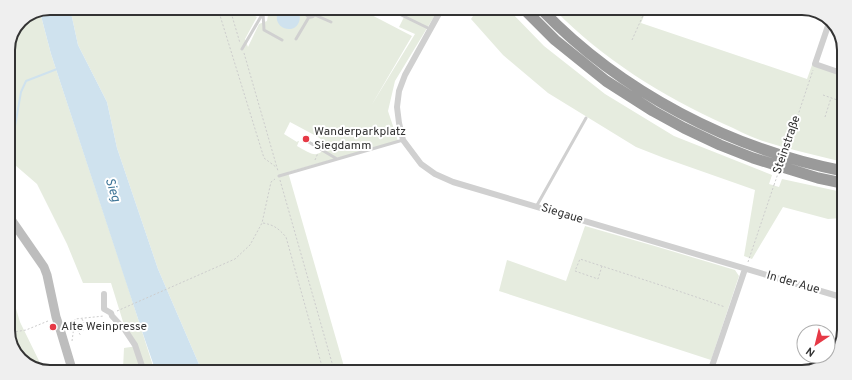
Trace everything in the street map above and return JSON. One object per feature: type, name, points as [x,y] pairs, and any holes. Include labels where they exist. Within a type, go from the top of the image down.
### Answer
[{"type":"highway","points":[[530,15],[555,40],[606,81],[653,111],[684,128],[720,145],[753,158],[818,178],[837,182]]},
{"type":"highway","points":[[547,15],[597,60],[634,86],[674,109],[712,129],[751,145],[793,159],[837,170]]},
{"type":"main road","points":[[15,225],[44,267],[56,317],[71,365]]},
{"type":"street","name":"Siegaue","points":[[438,15],[405,75],[399,91],[397,107],[403,140],[421,164],[435,174],[453,182],[745,269]]},
{"type":"street","points":[[828,27],[815,64],[837,72]]},
{"type":"street","points":[[712,365],[745,269]]},
{"type":"street","name":"In der Aue","points":[[745,269],[837,296]]},
{"type":"street","points":[[104,294],[104,309],[113,314],[126,330],[135,345],[142,365]]},
{"type":"lane","points":[[242,49],[262,15]]},
{"type":"lane","points":[[263,15],[264,30],[282,40]]},
{"type":"lane","points":[[306,15],[309,17],[316,15],[330,22]]},
{"type":"lane","points":[[400,15],[430,29]]},
{"type":"lane","points":[[296,39],[309,17]]},
{"type":"lane","points":[[536,207],[586,118]]},
{"type":"lane","points":[[279,176],[403,140]]},
{"type":"lane","points":[[306,141],[338,159]]},
{"type":"path","points":[[220,15],[264,158],[277,168]]},
{"type":"path","points":[[232,15],[333,365]]},
{"type":"path","points":[[632,40],[643,15]]},
{"type":"path","name":"Steinstraße","points":[[745,269],[815,64]]},
{"type":"path","points":[[823,95],[837,100]]},
{"type":"path","points":[[824,117],[831,97]]},
{"type":"path","points":[[313,166],[320,148]]},
{"type":"path","points":[[72,341],[75,319],[113,314],[235,259],[250,245],[262,223],[271,182],[279,176]]},
{"type":"path","points":[[262,223],[272,225],[280,230],[286,237],[322,365]]},
{"type":"path","points":[[602,266],[598,279],[576,271],[580,259],[602,266],[731,309]]},
{"type":"path","points":[[15,332],[26,330],[56,317]]},
{"type":"path","points":[[82,318],[84,323]]},
{"type":"path","points":[[74,328],[76,328],[81,336]]},
{"type":"path","points":[[78,331],[84,330]]},
{"type":"shaded area","points":[[72,15],[253,15],[257,17],[245,39],[248,47],[259,24],[267,21],[268,15],[372,15],[412,36],[371,106],[415,34],[399,27],[405,15],[435,15],[395,81],[388,111],[398,141],[288,172],[344,365],[199,365],[158,269],[117,148],[107,102],[78,45]],"holes":[[[290,122],[318,137],[327,144],[324,149],[317,154],[314,154],[297,146],[299,141],[297,142],[284,134]]]},
{"type":"shaded area","points":[[474,15],[514,15],[544,46],[605,94],[674,136],[772,175],[769,184],[779,187],[782,179],[837,191],[837,218],[828,219],[783,207],[752,259],[744,256],[755,190],[636,147],[548,93],[503,55],[471,19]]},
{"type":"shaded area","points":[[560,15],[644,15],[641,23],[807,79],[812,65],[837,74],[837,160],[791,149],[756,138],[679,102],[634,75],[573,28]]},
{"type":"shaded area","points":[[41,16],[51,54],[153,365],[123,365],[124,348],[137,346],[124,325],[111,283],[83,283],[67,244],[37,184],[15,165],[15,48],[16,41],[22,29],[32,20]]},
{"type":"shaded area","points":[[585,226],[735,270],[739,276],[711,360],[499,291],[507,260],[566,281]]},
{"type":"shaded area","points":[[15,305],[20,322],[40,363],[29,358],[20,348],[15,332]]},
{"type":"water","name":"Sieg","points":[[72,15],[78,45],[107,102],[117,148],[158,269],[199,365],[154,365],[51,54],[41,16]]},
{"type":"water","points":[[277,15],[299,15],[300,18],[299,22],[292,29],[283,28],[279,25]]},
{"type":"waterway","points":[[15,126],[21,92],[26,81],[57,69]]},
{"type":"place","name":"Wanderparkplatz Siegdamm","points":[[306,139]]},
{"type":"place","name":"Alte Weinpresse","points":[[53,327]]}]
